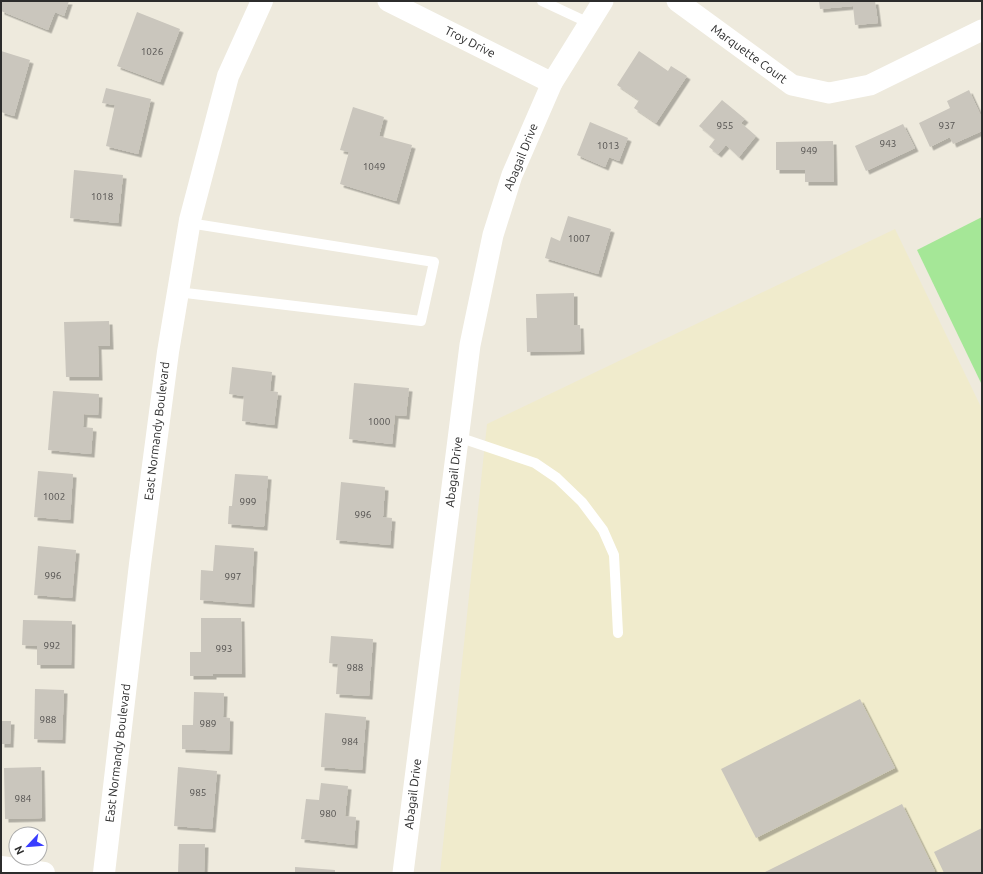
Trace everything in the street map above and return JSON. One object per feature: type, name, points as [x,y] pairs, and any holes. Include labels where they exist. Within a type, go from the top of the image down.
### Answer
[{"type":"street","name":"East Normandy Boulevard","points":[[104,873],[140,564],[168,352],[189,223],[228,76],[262,1]]},
{"type":"street","name":"Troy Drive","points":[[388,1],[552,83]]},
{"type":"street","name":"Abagail Drive","points":[[403,873],[470,345],[493,235],[512,175],[552,83],[602,1]]},
{"type":"street","name":"Marquette Court","points":[[677,1],[792,85],[829,93],[870,85],[982,30]]},
{"type":"street","points":[[1,867],[44,873]]},
{"type":"lane","points":[[542,1],[589,24]]},
{"type":"lane","points":[[177,292],[420,321],[434,262],[189,223]]},
{"type":"lane","points":[[458,437],[535,463],[557,478],[582,502],[603,530],[614,554],[618,633]]},
{"type":"shaded area","points":[[895,229],[982,409],[982,873],[440,873],[487,424]]},
{"type":"green space","points":[[982,217],[982,385],[917,250]]},
{"type":"building","points":[[1,1],[69,1],[64,16],[55,12],[48,30],[1,11]]},
{"type":"building","points":[[819,1],[875,1],[878,23],[855,25],[853,6],[820,9]]},
{"type":"building","points":[[137,12],[180,29],[160,82],[117,66]]},
{"type":"building","points":[[1,51],[30,60],[14,116],[1,112]]},
{"type":"building","points":[[639,51],[668,71],[671,66],[687,76],[656,123],[634,108],[639,100],[617,85]]},
{"type":"building","points":[[106,88],[151,99],[138,154],[106,146],[115,105],[102,103]]},
{"type":"building","points":[[969,90],[982,118],[982,131],[953,144],[950,137],[930,147],[919,123],[950,108],[947,101]]},
{"type":"building","points":[[722,100],[745,119],[741,123],[756,136],[739,157],[726,145],[718,154],[709,147],[715,139],[699,126]]},
{"type":"building","points":[[353,107],[384,117],[379,136],[412,145],[396,201],[340,184],[349,152],[340,150]]},
{"type":"building","points":[[590,122],[628,138],[619,161],[609,157],[605,167],[577,155]]},
{"type":"building","points":[[903,124],[915,148],[866,171],[855,146]]},
{"type":"building","points":[[833,141],[834,182],[805,182],[805,170],[776,170],[776,142]]},
{"type":"building","points":[[74,170],[123,175],[118,223],[70,218]]},
{"type":"building","points":[[568,216],[611,229],[598,274],[545,258],[551,237],[560,241]]},
{"type":"building","points":[[574,293],[574,325],[580,325],[581,351],[527,352],[526,318],[537,318],[536,294]]},
{"type":"building","points":[[109,321],[110,346],[98,346],[99,377],[66,377],[64,322]]},
{"type":"building","points":[[232,367],[272,372],[270,391],[278,392],[274,425],[242,421],[244,396],[229,394]]},
{"type":"building","points":[[354,383],[409,388],[406,416],[395,415],[392,444],[349,439]]},
{"type":"building","points":[[53,391],[99,394],[98,415],[84,414],[83,427],[93,428],[91,454],[48,450]]},
{"type":"building","points":[[38,471],[73,474],[70,520],[34,517]]},
{"type":"building","points":[[235,474],[268,476],[264,527],[228,524],[229,506],[232,506]]},
{"type":"building","points":[[341,482],[385,487],[383,517],[392,518],[390,545],[336,540]]},
{"type":"building","points":[[215,545],[254,548],[251,604],[200,600],[201,570],[213,571]]},
{"type":"building","points":[[38,546],[76,550],[72,598],[34,595]]},
{"type":"building","points":[[201,618],[241,618],[242,674],[190,676],[190,652],[201,652]]},
{"type":"building","points":[[23,620],[72,621],[71,665],[37,665],[37,646],[22,645]]},
{"type":"building","points":[[331,636],[373,639],[369,696],[336,694],[338,664],[329,663]]},
{"type":"building","points":[[35,689],[64,690],[62,740],[34,739]]},
{"type":"building","points":[[194,692],[224,693],[223,717],[230,718],[229,751],[182,749],[182,725],[193,725]]},
{"type":"building","points":[[860,699],[895,768],[756,838],[721,769]]},
{"type":"building","points":[[325,713],[366,717],[362,770],[321,767]]},
{"type":"building","points":[[1,721],[11,721],[10,744],[1,744]]},
{"type":"building","points":[[41,767],[42,818],[5,819],[4,768]]},
{"type":"building","points":[[178,767],[217,771],[212,829],[174,826]]},
{"type":"building","points":[[321,783],[348,786],[345,816],[356,817],[354,845],[301,839],[306,799],[319,800]]},
{"type":"building","points":[[902,804],[935,871],[932,873],[763,873]]},
{"type":"building","points":[[982,828],[982,873],[944,873],[934,852]]},
{"type":"building","points":[[179,844],[205,844],[204,873],[178,873]]},
{"type":"building","points":[[295,867],[335,870],[335,873],[295,873]]}]
